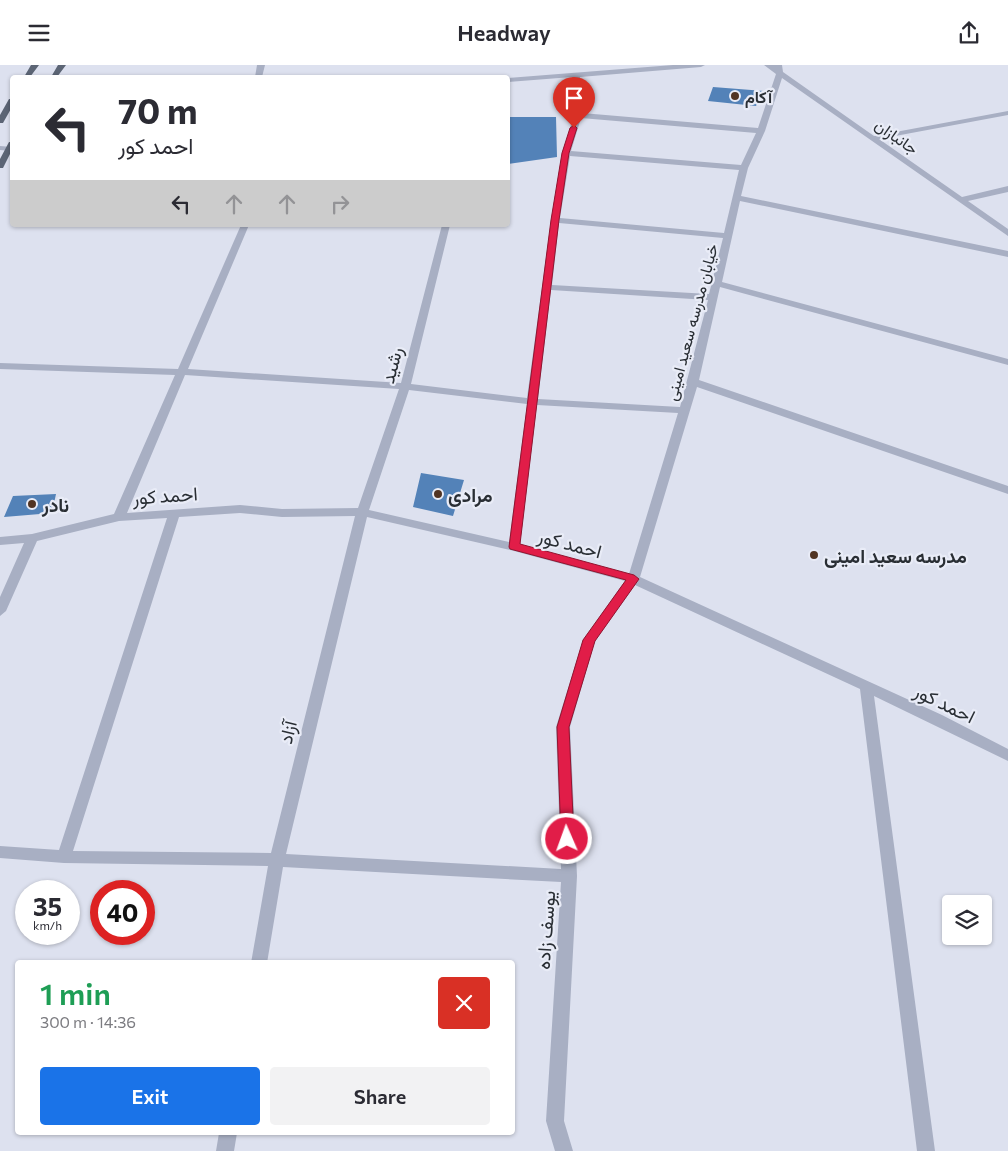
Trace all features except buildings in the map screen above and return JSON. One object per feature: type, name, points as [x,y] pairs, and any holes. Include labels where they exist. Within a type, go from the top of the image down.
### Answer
[{"type":"main road","points":[[0,121],[10,104]]},
{"type":"main road","points":[[0,166],[10,149]]},
{"type":"street","points":[[510,80],[701,65]]},
{"type":"street","name":"جانبازان","points":[[768,65],[779,70],[1008,233]]},
{"type":"street","name":"خیابان مدرسه سعید امینی","points":[[634,579],[683,410],[693,382],[744,168],[761,131],[779,70]]},
{"type":"street","points":[[514,547],[555,220],[566,153],[578,115],[576,76]]},
{"type":"street","points":[[874,138],[1008,113]]},
{"type":"street","points":[[578,115],[761,131]]},
{"type":"street","points":[[566,153],[744,168]]},
{"type":"street","points":[[960,199],[1008,189]]},
{"type":"street","points":[[737,198],[1008,254]]},
{"type":"street","points":[[555,220],[729,236]]},
{"type":"street","points":[[119,517],[244,227]]},
{"type":"street","name":"رشید","points":[[362,512],[405,386],[445,227]]},
{"type":"street","points":[[716,283],[1008,362]]},
{"type":"street","points":[[546,287],[712,297]]},
{"type":"street","points":[[0,366],[180,372],[405,386],[532,402],[683,410]]},
{"type":"street","points":[[693,382],[1008,490]]},
{"type":"street","name":"احمد کور","points":[[0,541],[32,538],[119,517],[240,509],[282,513],[362,512],[514,547],[634,579],[866,686],[1008,755]]},
{"type":"street","name":"آزاد","points":[[260,960],[277,860],[362,512]]},
{"type":"street","points":[[64,857],[174,514]]},
{"type":"street","points":[[0,611],[32,538]]},
{"type":"street","name":"یوسف زاده","points":[[564,1151],[555,1121],[569,876],[563,727],[589,640],[634,579]]},
{"type":"street","points":[[866,686],[926,1151]]},
{"type":"street","points":[[0,852],[64,857],[277,860],[569,876]]},
{"type":"street","points":[[225,1151],[228,1135]]},
{"type":"place","name":"آکام","points":[[735,96]]},
{"type":"place","name":"مرادی","points":[[438,494]]},
{"type":"place","name":"نادر","points":[[32,504]]},
{"type":"place","name":"مدرسه سعید امینی","points":[[814,555]]},
{"type":"route","points":[[567,839],[563,727],[589,640],[634,579],[514,547],[555,220],[566,153],[574,128]]}]
